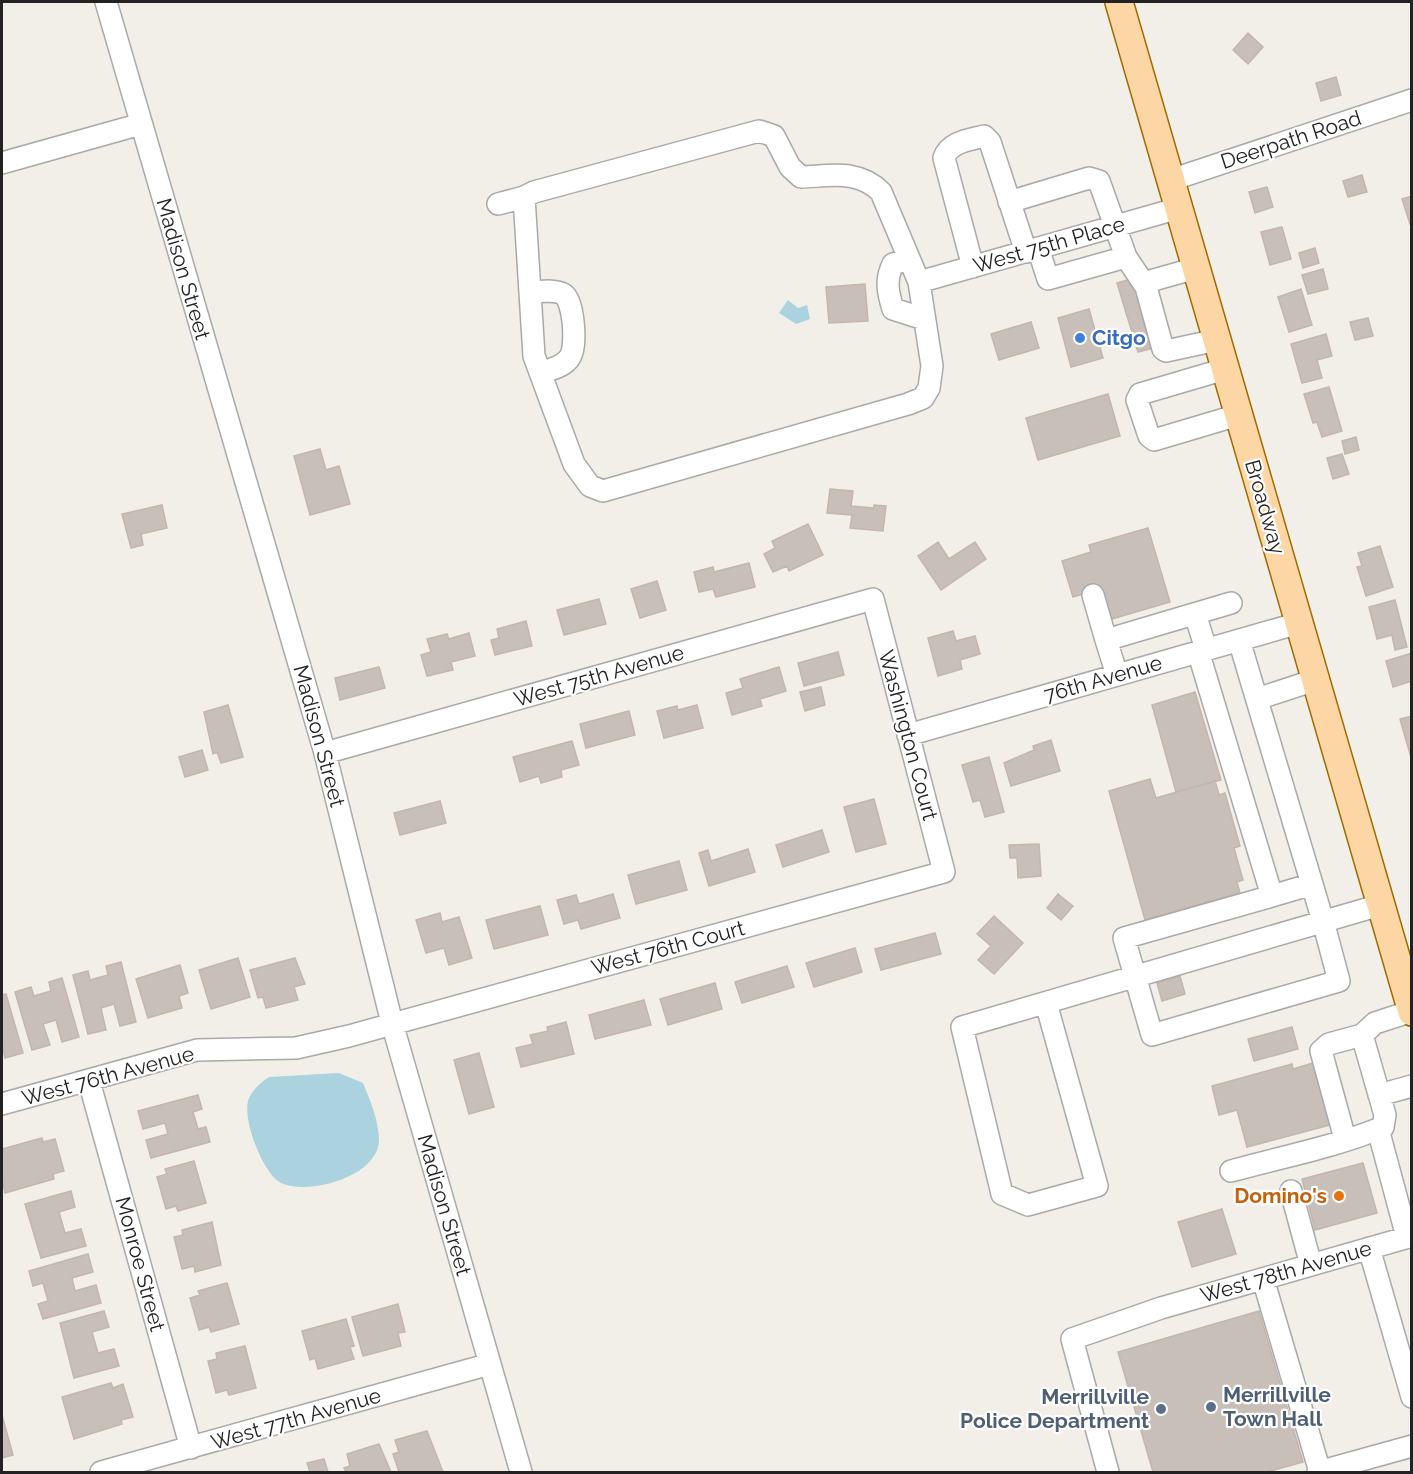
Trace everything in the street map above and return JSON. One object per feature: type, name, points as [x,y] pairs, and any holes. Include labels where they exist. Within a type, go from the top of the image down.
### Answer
[{"type":"main road","name":"Broadway","points":[[1119,2],[1411,1011]]},
{"type":"street","name":"Madison Street","points":[[106,2],[325,753],[392,1023],[521,1473]]},
{"type":"street","name":"Deerpath Road","points":[[1170,180],[1412,100]]},
{"type":"street","points":[[2,163],[141,124]]},
{"type":"street","points":[[498,204],[534,192],[759,131],[774,136],[790,167],[801,177],[851,176],[871,182],[881,192],[919,282],[932,366],[929,388],[923,398],[603,491],[590,486],[574,464],[534,356],[524,197]]},
{"type":"street","points":[[973,267],[944,158],[946,150],[956,144],[984,136],[990,142],[1010,202],[1046,278],[1126,257]]},
{"type":"street","points":[[1010,202],[1089,178],[1099,181],[1104,189],[1126,257],[1143,283],[1166,351],[1217,340]]},
{"type":"street","name":"West 75th Place","points":[[919,282],[1179,208]]},
{"type":"street","points":[[1063,241],[1071,272]]},
{"type":"street","points":[[909,259],[893,264],[887,276],[888,295],[893,309],[924,319]]},
{"type":"street","points":[[1143,283],[1196,268]]},
{"type":"street","points":[[530,292],[552,291],[563,294],[570,302],[574,344],[570,358],[560,366],[541,373]]},
{"type":"street","points":[[1225,369],[1140,394],[1137,400],[1149,436],[1154,440],[1238,415]]},
{"type":"street","points":[[1093,595],[1117,675]]},
{"type":"street","name":"West 75th Avenue","points":[[325,753],[873,599]]},
{"type":"street","name":"Washington Court","points":[[873,599],[944,872]]},
{"type":"street","points":[[1106,640],[1231,603]]},
{"type":"street","points":[[1195,614],[1202,650],[1272,896]]},
{"type":"street","name":"76th Avenue","points":[[908,735],[1299,623]]},
{"type":"street","points":[[1239,640],[1257,699],[1312,884],[1323,921],[1339,981],[1152,1035],[1124,938],[1312,884]]},
{"type":"street","points":[[1257,699],[1315,680]]},
{"type":"street","name":"West 76th Court","points":[[392,1023],[944,872]]},
{"type":"street","points":[[1046,1003],[1097,1186],[1028,1205],[1002,1194],[962,1028],[1046,1003],[1135,977],[1380,904]]},
{"type":"street","points":[[1345,1139],[1322,1051],[1329,1044],[1362,1035],[1375,1023],[1411,1011]]},
{"type":"street","name":"West 76th Avenue","points":[[2,1104],[197,1050],[296,1048],[392,1023]]},
{"type":"street","points":[[1231,1170],[1378,1129],[1385,1123],[1362,1035]]},
{"type":"street","name":"Monroe Street","points":[[89,1081],[190,1448]]},
{"type":"street","points":[[1379,1095],[1412,1086]]},
{"type":"street","points":[[1378,1129],[1409,1237]]},
{"type":"street","points":[[1291,1191],[1311,1265]]},
{"type":"street","name":"West 78th Avenue","points":[[1108,1473],[1072,1340],[1161,1308],[1409,1237]]},
{"type":"street","points":[[1369,1248],[1412,1397]]},
{"type":"street","points":[[1263,1279],[1319,1472],[1412,1446]]},
{"type":"street","name":"West 77th Avenue","points":[[101,1473],[490,1365]]},
{"type":"water","points":[[788,300],[798,308],[807,305],[810,319],[796,324],[779,313]]},
{"type":"water","points":[[339,1073],[363,1083],[377,1125],[379,1140],[376,1153],[368,1164],[340,1180],[308,1187],[281,1183],[274,1178],[261,1158],[251,1133],[247,1110],[249,1097],[269,1077]]},
{"type":"building","points":[[1248,33],[1263,47],[1248,64],[1233,50]]},
{"type":"building","points":[[1336,77],[1341,95],[1321,101],[1316,83]]},
{"type":"building","points":[[1362,175],[1367,192],[1348,197],[1343,181]]},
{"type":"building","points":[[1267,187],[1273,207],[1255,213],[1249,192]]},
{"type":"building","points":[[1412,196],[1412,224],[1410,224],[1402,199]]},
{"type":"building","points":[[1282,227],[1291,259],[1270,265],[1261,232]]},
{"type":"building","points":[[1315,248],[1319,263],[1303,268],[1299,253]]},
{"type":"building","points":[[1323,269],[1328,289],[1308,294],[1302,275]]},
{"type":"building","name":"Citgo","points":[[1134,278],[1154,348],[1138,352],[1117,283]]},
{"type":"building","points":[[865,284],[868,321],[829,323],[826,287]]},
{"type":"building","points":[[1301,289],[1312,325],[1289,332],[1278,297]]},
{"type":"building","name":"Citgo","points":[[1089,309],[1103,358],[1071,367],[1058,318]]},
{"type":"building","points":[[1368,318],[1373,336],[1355,340],[1350,322]]},
{"type":"building","points":[[1031,322],[1039,348],[999,360],[991,334]]},
{"type":"building","points":[[1326,334],[1332,356],[1317,360],[1322,378],[1302,383],[1291,344]]},
{"type":"building","points":[[1329,387],[1342,431],[1322,437],[1317,422],[1313,423],[1304,394]]},
{"type":"building","points":[[1108,394],[1120,436],[1038,460],[1026,418]]},
{"type":"building","points":[[1356,437],[1359,450],[1345,454],[1342,441]]},
{"type":"building","points":[[320,449],[326,470],[339,466],[350,504],[310,515],[294,456]]},
{"type":"building","points":[[1342,454],[1349,474],[1333,479],[1327,458]]},
{"type":"building","points":[[830,489],[853,491],[851,506],[874,508],[874,505],[886,506],[883,531],[850,528],[852,515],[827,513]]},
{"type":"building","points":[[162,505],[167,528],[141,534],[143,545],[131,548],[122,514]]},
{"type":"building","points":[[808,524],[823,555],[789,571],[787,566],[773,572],[764,554],[775,548],[772,541]]},
{"type":"building","points":[[1148,528],[1170,602],[1112,619],[1102,588],[1073,597],[1062,561],[1091,552],[1089,545]]},
{"type":"building","points":[[938,542],[949,559],[975,542],[986,559],[941,590],[918,556]]},
{"type":"building","points":[[1380,546],[1393,587],[1366,596],[1357,567],[1362,566],[1358,553]]},
{"type":"building","points":[[749,563],[755,587],[716,597],[713,589],[699,592],[694,572],[713,567],[714,572]]},
{"type":"building","points":[[657,581],[666,610],[640,618],[631,589]]},
{"type":"building","points":[[599,599],[606,624],[564,635],[557,610]]},
{"type":"building","points":[[1395,600],[1407,647],[1395,650],[1392,635],[1377,639],[1369,607]]},
{"type":"building","points":[[526,621],[532,646],[495,655],[491,640],[499,638],[497,629]]},
{"type":"building","points":[[953,631],[956,641],[975,636],[980,654],[960,660],[962,669],[938,676],[928,638]]},
{"type":"building","points":[[469,633],[475,656],[451,662],[453,670],[427,676],[421,655],[431,652],[427,639],[447,634],[449,639]]},
{"type":"building","points":[[838,652],[844,675],[804,686],[798,663]]},
{"type":"building","points":[[1412,653],[1412,681],[1393,687],[1386,661]]},
{"type":"building","points":[[379,667],[385,688],[340,700],[335,678]]},
{"type":"building","points":[[779,667],[786,691],[760,699],[762,706],[732,715],[726,693],[743,688],[740,679]]},
{"type":"building","points":[[821,687],[825,705],[805,711],[800,692]]},
{"type":"building","points":[[1195,692],[1221,780],[1176,792],[1152,705]]},
{"type":"building","points":[[228,705],[243,757],[221,763],[217,752],[213,754],[204,712]]},
{"type":"building","points":[[697,705],[703,728],[664,738],[657,711],[677,706],[678,710]]},
{"type":"building","points":[[629,711],[635,735],[586,748],[580,724]]},
{"type":"building","points":[[1412,716],[1412,761],[1400,719]]},
{"type":"building","points":[[1051,740],[1060,771],[1011,786],[1004,763],[1034,750],[1033,746]]},
{"type":"building","points":[[572,741],[579,765],[561,770],[562,777],[541,783],[539,776],[520,782],[513,757]]},
{"type":"building","points":[[202,750],[208,770],[185,777],[179,757]]},
{"type":"building","points":[[989,757],[1004,812],[985,817],[980,800],[973,802],[962,765]]},
{"type":"building","points":[[1150,779],[1156,798],[1215,781],[1219,795],[1225,793],[1240,846],[1234,848],[1243,880],[1237,882],[1240,893],[1145,920],[1109,791]]},
{"type":"building","points":[[874,799],[886,844],[856,852],[844,807]]},
{"type":"building","points":[[440,801],[446,823],[400,835],[394,813]]},
{"type":"building","points":[[822,830],[829,852],[783,867],[776,845]]},
{"type":"building","points":[[1039,844],[1041,876],[1018,878],[1017,858],[1010,858],[1009,845]]},
{"type":"building","points":[[748,849],[755,872],[709,886],[699,853],[708,850],[711,861]]},
{"type":"building","points":[[679,861],[687,890],[636,904],[628,875]]},
{"type":"building","points":[[613,894],[620,918],[581,929],[578,920],[564,924],[557,900],[576,895],[579,904]]},
{"type":"building","points":[[1058,894],[1073,906],[1061,920],[1047,908]]},
{"type":"building","points":[[540,906],[548,935],[494,949],[486,920]]},
{"type":"building","points":[[440,913],[442,922],[459,917],[472,958],[449,965],[444,948],[426,953],[416,920]]},
{"type":"building","points":[[994,916],[1023,943],[994,974],[978,960],[991,946],[977,934]]},
{"type":"building","points":[[935,933],[941,954],[881,970],[875,949]]},
{"type":"building","points":[[855,948],[862,972],[814,987],[806,963]]},
{"type":"building","points":[[238,958],[250,997],[211,1009],[199,970]]},
{"type":"building","points":[[295,958],[305,984],[294,987],[298,1000],[266,1008],[263,997],[258,998],[250,970]]},
{"type":"building","points":[[121,962],[136,1022],[120,1026],[114,1004],[101,1008],[106,1030],[88,1034],[73,975],[88,971],[90,980],[108,975],[106,966]]},
{"type":"building","points":[[180,965],[188,993],[179,996],[182,1008],[148,1018],[136,979]]},
{"type":"building","points":[[787,966],[794,987],[742,1003],[735,982]]},
{"type":"building","points":[[1180,976],[1185,994],[1162,1001],[1157,983]]},
{"type":"building","points":[[62,978],[79,1037],[62,1042],[56,1020],[43,1024],[50,1045],[32,1050],[15,992],[31,987],[34,996],[51,991],[49,982]]},
{"type":"building","points":[[715,983],[722,1009],[668,1025],[660,999]]},
{"type":"building","points":[[6,994],[23,1053],[5,1058],[2,1045],[2,995]]},
{"type":"building","points":[[644,1000],[651,1025],[595,1039],[589,1015]]},
{"type":"building","points":[[566,1022],[574,1054],[521,1067],[516,1048],[533,1044],[530,1035],[548,1031],[547,1027]]},
{"type":"building","points":[[1292,1027],[1298,1049],[1254,1061],[1248,1039]]},
{"type":"building","points":[[479,1053],[494,1107],[469,1114],[454,1060]]},
{"type":"building","points":[[1313,1063],[1330,1125],[1247,1147],[1237,1110],[1219,1115],[1212,1086],[1292,1064],[1293,1069]]},
{"type":"building","points":[[198,1095],[202,1109],[193,1112],[198,1129],[206,1127],[210,1142],[151,1158],[146,1140],[168,1134],[165,1123],[143,1129],[138,1111]]},
{"type":"building","points":[[42,1138],[43,1142],[55,1139],[64,1171],[53,1174],[54,1179],[5,1193],[2,1178],[2,1149]]},
{"type":"building","points":[[194,1161],[206,1203],[178,1211],[176,1206],[166,1209],[157,1177],[167,1174],[165,1169]]},
{"type":"building","name":"Domino's","points":[[1363,1163],[1377,1213],[1315,1230],[1302,1179]]},
{"type":"building","points":[[71,1191],[75,1207],[59,1212],[65,1233],[81,1229],[86,1246],[41,1258],[25,1204]]},
{"type":"building","points":[[1222,1209],[1236,1254],[1192,1267],[1178,1222]]},
{"type":"building","points":[[212,1222],[221,1265],[195,1272],[194,1266],[182,1269],[174,1237],[183,1235],[182,1230]]},
{"type":"building","points":[[88,1254],[93,1272],[72,1278],[75,1291],[96,1285],[101,1303],[43,1319],[38,1304],[48,1301],[43,1283],[33,1286],[29,1271]]},
{"type":"building","points":[[227,1283],[239,1324],[211,1332],[209,1327],[199,1330],[190,1298],[200,1295],[198,1291]]},
{"type":"building","points":[[398,1304],[405,1332],[398,1333],[401,1346],[363,1356],[352,1317]]},
{"type":"building","points":[[104,1311],[109,1327],[92,1332],[98,1353],[114,1349],[119,1366],[74,1378],[60,1323]]},
{"type":"building","name":"Merrillville Town Hall","points":[[1259,1311],[1303,1462],[1267,1472],[1153,1472],[1118,1352]]},
{"type":"building","points":[[346,1319],[354,1346],[350,1347],[354,1359],[318,1369],[315,1358],[310,1360],[302,1331]]},
{"type":"building","points":[[245,1346],[256,1388],[229,1395],[227,1390],[216,1393],[208,1361],[217,1359],[216,1353]]},
{"type":"building","points":[[111,1383],[113,1388],[123,1384],[133,1417],[121,1420],[122,1424],[74,1439],[62,1397]]},
{"type":"building","points":[[2,1415],[13,1455],[2,1458]]},
{"type":"building","points":[[427,1431],[443,1472],[399,1472],[393,1454],[399,1452],[395,1440]]},
{"type":"building","points":[[379,1444],[391,1472],[346,1472],[344,1468],[350,1466],[347,1454]]},
{"type":"building","points":[[324,1459],[328,1472],[310,1472],[307,1463]]},
{"type":"place","name":"Citgo","points":[[1080,338]]},
{"type":"place","name":"Domino's","points":[[1339,1196]]},
{"type":"place","name":"Merrillville Town Hall","points":[[1211,1407]]},
{"type":"place","name":"Merrillville Police Department","points":[[1161,1409]]}]
